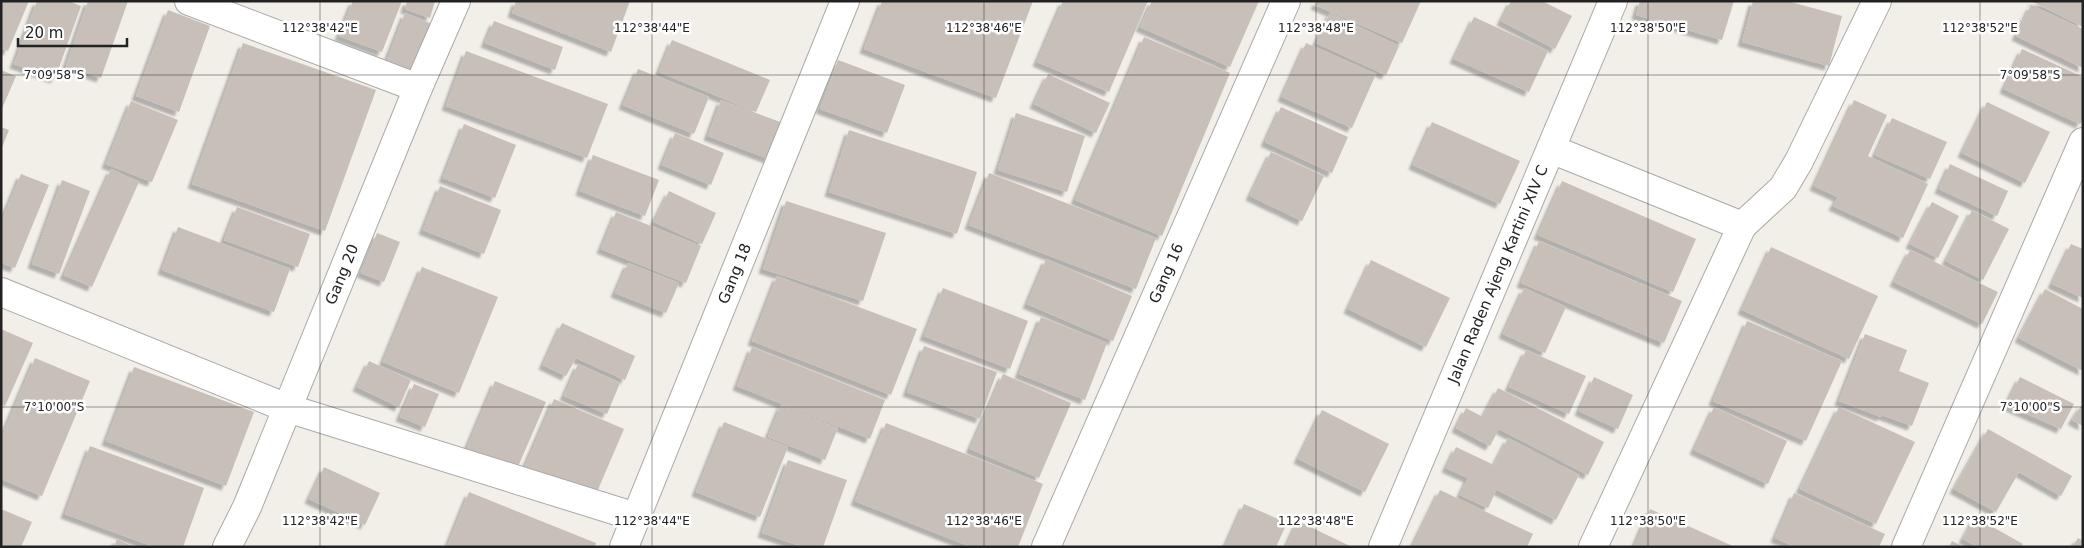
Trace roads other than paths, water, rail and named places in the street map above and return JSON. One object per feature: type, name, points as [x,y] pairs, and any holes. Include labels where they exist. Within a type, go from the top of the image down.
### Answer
[{"type":"street","points":[[189,1],[418,88]]},
{"type":"street","name":"Gang 20","points":[[227,547],[247,507],[418,88],[456,1]]},
{"type":"street","name":"Gang 18","points":[[624,547],[845,1]]},
{"type":"street","name":"Gang 16","points":[[1046,547],[1286,1]]},
{"type":"street","name":"Jalan Raden Ajeng Kartini XIV C","points":[[1384,547],[1614,1]]},
{"type":"street","points":[[1593,547],[1742,226],[1783,188],[1877,1]]},
{"type":"street","points":[[1906,547],[2083,142]]},
{"type":"street","points":[[1551,149],[1742,226]]},
{"type":"street","points":[[1,292],[287,408],[636,517]]}]
